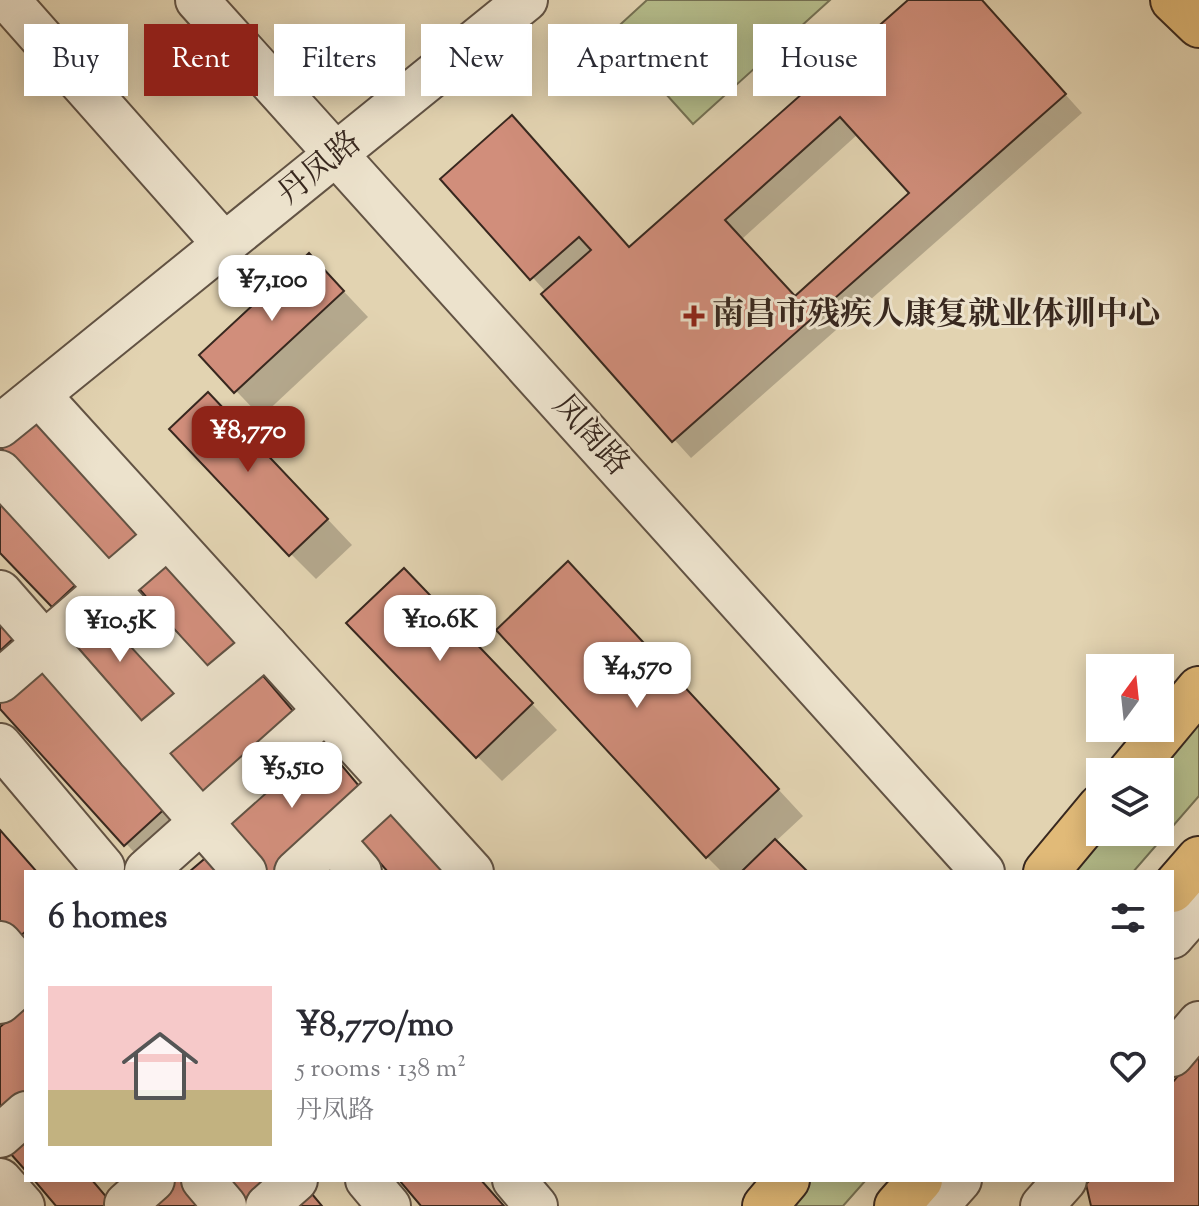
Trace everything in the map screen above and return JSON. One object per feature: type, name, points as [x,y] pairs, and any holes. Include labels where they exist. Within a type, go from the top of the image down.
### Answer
[{"type":"main road","points":[[1173,0],[1199,25]]},
{"type":"main road","points":[[1142,758],[1199,689]]},
{"type":"main road","points":[[1048,870],[1086,824]]},
{"type":"main road","points":[[1174,888],[1199,859]]},
{"type":"main road","points":[[765,1206],[785,1182]]},
{"type":"main road","points":[[897,1206],[918,1182]]},
{"type":"street","points":[[8,0],[225,245]]},
{"type":"street","name":"凤阁路","points":[[197,0],[981,870]]},
{"type":"street","name":"丹凤路","points":[[0,426],[526,0]]},
{"type":"street","points":[[39,395],[470,870]]},
{"type":"street","points":[[0,472],[205,695]]},
{"type":"street","points":[[0,681],[167,537]]},
{"type":"street","points":[[0,592],[243,870]]},
{"type":"street","points":[[139,751],[266,645]]},
{"type":"street","points":[[148,870],[325,711]]},
{"type":"street","points":[[0,745],[100,869],[114,863],[125,863],[145,870]]},
{"type":"street","points":[[298,870],[392,784]]},
{"type":"street","points":[[332,840],[358,870]]},
{"type":"street","points":[[1174,935],[1199,906]]},
{"type":"street","points":[[0,943],[24,973]]},
{"type":"street","points":[[0,1002],[24,978]]},
{"type":"street","points":[[1174,1053],[1199,1023]]},
{"type":"street","points":[[0,1136],[24,1115]]},
{"type":"street","points":[[0,1180],[23,1206]]},
{"type":"street","points":[[205,1182],[225,1206]]},
{"type":"street","points":[[267,1206],[294,1182]]},
{"type":"street","points":[[369,1182],[389,1206]]},
{"type":"street","points":[[516,1182],[536,1206]]},
{"type":"street","points":[[937,1206],[958,1182]]},
{"type":"street","points":[[1042,1206],[1063,1182]]},
{"type":"green space","points":[[647,0],[830,0],[803,24],[753,24],[753,70],[737,84],[737,24],[621,24]]},
{"type":"green space","points":[[668,96],[724,96],[693,124]]},
{"type":"green space","points":[[1199,708],[1199,796],[1174,825],[1174,758],[1158,758],[1174,742]]},
{"type":"green space","points":[[1087,846],[1156,846],[1135,870],[1064,870]]},
{"type":"green space","points":[[802,1182],[864,1182],[843,1206],[782,1206]]},
{"type":"building","points":[[908,0],[982,0],[1066,94],[672,442],[541,294],[591,250],[579,237],[530,280],[440,179],[512,115],[629,247],[800,96],[886,96],[886,24],[881,24]],"holes":[[[840,117],[909,193],[795,296],[725,220]]]},
{"type":"building","points":[[309,253],[344,291],[234,393],[199,355]]},
{"type":"building","points":[[208,392],[328,519],[289,556],[169,429]]},
{"type":"building","points":[[32,416],[144,534],[113,564],[0,447]]},
{"type":"building","points":[[0,489],[84,577],[52,607],[0,553]]},
{"type":"building","points":[[168,556],[251,651],[218,680],[135,584]]},
{"type":"building","points":[[568,561],[779,789],[706,858],[496,630]]},
{"type":"building","points":[[404,568],[533,703],[476,758],[346,623]]},
{"type":"building","points":[[95,601],[179,697],[146,726],[62,630]]},
{"type":"building","points":[[0,616],[18,634],[0,651]]},
{"type":"building","points":[[35,656],[170,804],[124,846],[0,709],[0,688]]},
{"type":"building","points":[[253,664],[305,725],[202,813],[150,751]]},
{"type":"building","points":[[318,737],[369,798],[283,870],[253,870],[214,824]]},
{"type":"building","points":[[383,800],[444,870],[386,870],[350,829]]},
{"type":"building","points":[[0,830],[35,870],[24,870],[24,933],[9,946],[0,936]]},
{"type":"building","points":[[775,839],[806,870],[743,870]]},
{"type":"building","points":[[209,855],[222,870],[191,870]]},
{"type":"building","points":[[24,1007],[24,1111],[0,1131],[0,1027]]},
{"type":"building","points":[[1199,1051],[1199,1206],[1091,1206],[1088,1182],[1174,1182],[1174,1081]]},
{"type":"building","points":[[24,1126],[24,1169],[2,1144]]},
{"type":"building","points":[[36,1182],[94,1182],[114,1206],[56,1206]]},
{"type":"building","points":[[154,1182],[187,1182],[209,1206],[158,1206],[144,1191]]},
{"type":"building","points":[[228,1182],[272,1182],[247,1204]]},
{"type":"building","points":[[401,1182],[483,1182],[504,1206],[421,1206]]},
{"type":"building","points":[[307,1188],[322,1206],[287,1206]]},
{"type":"place","name":"南昌市残疾人康复就业体训中心","points":[[694,316]]}]
